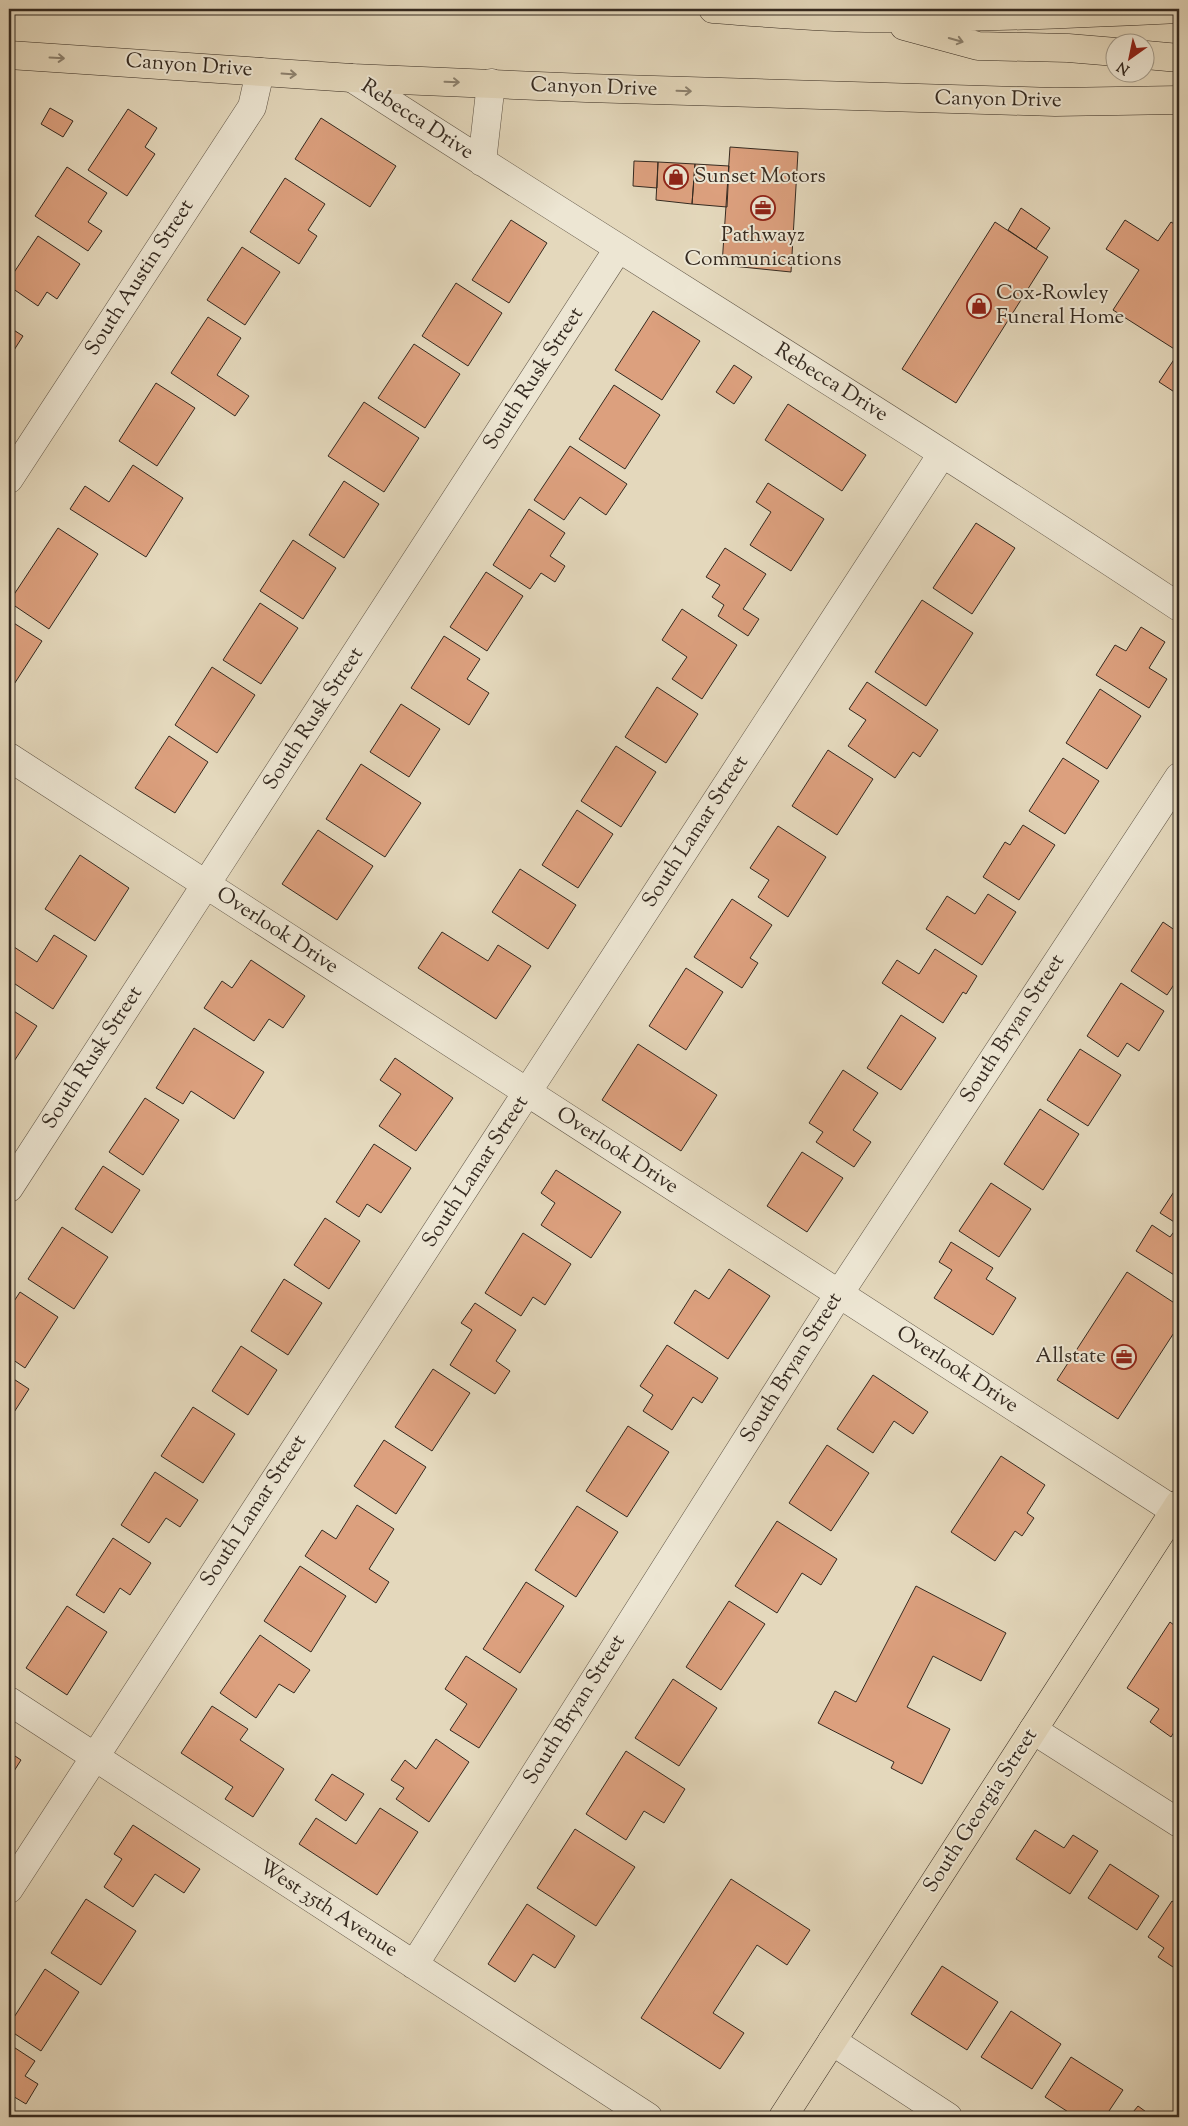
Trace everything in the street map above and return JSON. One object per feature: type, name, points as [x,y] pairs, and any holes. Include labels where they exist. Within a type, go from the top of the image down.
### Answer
[{"type":"main road","points":[[713,9],[827,17],[876,18],[1093,14],[1179,9]]},
{"type":"main road","points":[[876,18],[978,46],[1068,48],[1106,51]]},
{"type":"main road","name":"Canyon Drive","points":[[9,55],[352,78],[817,96],[1055,102],[1179,100]]},
{"type":"main road","points":[[1156,56],[1179,58]]},
{"type":"main road","name":"South Georgia Street","points":[[783,2117],[1177,1508]]},
{"type":"street","name":"South Austin Street","points":[[9,479],[252,107],[260,72]]},
{"type":"street","name":"Rebecca Drive","points":[[352,78],[618,249],[845,391],[1179,607]]},
{"type":"street","name":"Rebecca Drive","points":[[482,162],[491,83]]},
{"type":"street","name":"South Rusk Street","points":[[9,1188],[618,249]]},
{"type":"street","name":"South Lamar Street","points":[[9,1889],[942,454]]},
{"type":"street","name":"Overlook Drive","points":[[9,757],[839,1294],[1177,1508]]},
{"type":"street","name":"South Bryan Street","points":[[414,1965],[839,1294],[1179,777]]},
{"type":"street","name":"West 35th Avenue","points":[[9,1701],[648,2117]]},
{"type":"street","points":[[1033,1730],[1179,1823]]},
{"type":"street","points":[[832,2042],[948,2117]]},
{"type":"building","points":[[50,108],[73,121],[63,137],[41,124]]},
{"type":"building","points":[[128,109],[157,128],[145,147],[155,154],[127,196],[88,170]]},
{"type":"building","points":[[321,118],[396,166],[370,207],[295,159]]},
{"type":"building","points":[[730,147],[798,152],[791,272],[722,265]]},
{"type":"building","points":[[634,161],[658,162],[657,188],[633,186]]},
{"type":"building","points":[[658,162],[695,164],[692,204],[656,200]]},
{"type":"building","points":[[695,164],[729,166],[727,207],[692,204]]},
{"type":"building","points":[[67,167],[107,193],[88,222],[102,231],[88,251],[35,216]]},
{"type":"building","points":[[285,178],[325,204],[308,230],[317,236],[299,264],[250,232]]},
{"type":"building","points":[[1021,208],[1050,228],[1036,249],[1008,230]]},
{"type":"building","points":[[511,220],[547,243],[509,303],[472,280]]},
{"type":"building","points":[[1125,220],[1158,241],[1171,222],[1179,227],[1179,352],[1113,310],[1139,270],[1106,249]]},
{"type":"building","points":[[995,222],[1048,257],[956,403],[902,369]]},
{"type":"building","points":[[38,236],[80,264],[57,299],[47,292],[38,306],[9,286],[9,280]]},
{"type":"building","points":[[242,247],[280,272],[245,325],[207,300]]},
{"type":"building","points":[[456,283],[502,313],[468,366],[422,336]]},
{"type":"building","points":[[653,311],[700,341],[662,400],[615,370]]},
{"type":"building","points":[[208,317],[241,338],[217,375],[249,396],[235,416],[171,373]]},
{"type":"building","points":[[9,327],[23,336],[9,358]]},
{"type":"building","points":[[414,344],[460,374],[425,428],[378,398]]},
{"type":"building","points":[[1179,352],[1179,395],[1159,382]]},
{"type":"building","points":[[734,365],[752,377],[734,404],[716,392]]},
{"type":"building","points":[[156,383],[195,408],[157,466],[119,441]]},
{"type":"building","points":[[614,385],[660,415],[625,469],[579,439]]},
{"type":"building","points":[[364,402],[419,438],[384,492],[328,456]]},
{"type":"building","points":[[788,404],[866,455],[842,491],[765,440]]},
{"type":"building","points":[[570,446],[627,484],[606,515],[580,497],[564,520],[534,500]]},
{"type":"building","points":[[133,465],[183,498],[146,557],[70,509],[85,486],[109,502]]},
{"type":"building","points":[[344,481],[379,504],[344,558],[309,535]]},
{"type":"building","points":[[768,483],[824,519],[791,571],[750,545],[771,512],[756,502]]},
{"type":"building","points":[[529,509],[565,533],[550,556],[565,566],[555,582],[541,573],[530,589],[493,565]]},
{"type":"building","points":[[976,523],[1015,548],[972,614],[933,588]]},
{"type":"building","points":[[58,528],[98,554],[49,629],[9,602]]},
{"type":"building","points":[[293,540],[336,568],[303,619],[260,591]]},
{"type":"building","points":[[725,548],[766,574],[743,609],[759,619],[748,636],[718,616],[724,605],[712,597],[720,585],[706,577]]},
{"type":"building","points":[[486,572],[523,596],[487,651],[450,627]]},
{"type":"building","points":[[922,600],[973,633],[926,706],[875,672]]},
{"type":"building","points":[[260,603],[298,628],[261,684],[223,660]]},
{"type":"building","points":[[682,609],[737,645],[702,699],[672,679],[687,657],[662,640]]},
{"type":"building","points":[[9,620],[42,641],[9,692]]},
{"type":"building","points":[[1141,627],[1165,642],[1149,668],[1167,679],[1149,708],[1096,675],[1115,645],[1126,651]]},
{"type":"building","points":[[444,636],[480,659],[467,679],[489,693],[469,725],[411,688]]},
{"type":"building","points":[[212,667],[255,695],[217,753],[175,725]]},
{"type":"building","points":[[867,682],[938,730],[920,757],[913,752],[895,778],[848,746],[866,720],[849,709]]},
{"type":"building","points":[[657,687],[698,714],[666,763],[625,737]]},
{"type":"building","points":[[1100,689],[1141,716],[1107,769],[1066,743]]},
{"type":"building","points":[[401,704],[440,729],[409,777],[370,752]]},
{"type":"building","points":[[169,736],[208,762],[175,813],[135,788]]},
{"type":"building","points":[[616,746],[656,772],[621,827],[581,801]]},
{"type":"building","points":[[828,750],[873,779],[837,835],[792,806]]},
{"type":"building","points":[[1063,758],[1099,781],[1065,834],[1029,811]]},
{"type":"building","points":[[361,764],[421,803],[385,857],[326,819]]},
{"type":"building","points":[[9,801],[14,804],[9,812]]},
{"type":"building","points":[[577,810],[613,834],[578,888],[542,865]]},
{"type":"building","points":[[1023,825],[1055,845],[1019,900],[983,877],[1005,842],[1010,845]]},
{"type":"building","points":[[778,826],[826,857],[788,917],[758,897],[769,880],[750,868]]},
{"type":"building","points":[[318,830],[373,866],[337,920],[282,884]]},
{"type":"building","points":[[80,855],[129,888],[95,941],[45,909]]},
{"type":"building","points":[[520,869],[576,905],[548,949],[492,912]]},
{"type":"building","points":[[988,894],[1016,912],[982,965],[926,929],[947,896],[975,914]]},
{"type":"building","points":[[732,899],[772,925],[750,958],[758,963],[742,988],[694,957]]},
{"type":"building","points":[[1163,922],[1179,933],[1179,977],[1167,995],[1131,971]]},
{"type":"building","points":[[442,932],[488,961],[498,945],[531,966],[496,1019],[418,968]]},
{"type":"building","points":[[54,935],[87,956],[53,1009],[9,980],[9,948],[11,945],[37,962]]},
{"type":"building","points":[[935,949],[977,976],[966,994],[963,992],[943,1023],[882,983],[897,960],[919,974]]},
{"type":"building","points":[[251,960],[305,996],[283,1028],[269,1019],[254,1041],[204,1008],[222,981],[232,988]]},
{"type":"building","points":[[686,968],[723,992],[686,1050],[649,1026]]},
{"type":"building","points":[[1121,983],[1164,1011],[1139,1051],[1127,1043],[1118,1057],[1087,1036]]},
{"type":"building","points":[[9,1008],[37,1026],[9,1069]]},
{"type":"building","points":[[901,1015],[936,1038],[901,1090],[867,1068]]},
{"type":"building","points":[[194,1028],[264,1072],[234,1119],[191,1091],[183,1104],[156,1088]]},
{"type":"building","points":[[638,1044],[717,1095],[681,1151],[602,1100]]},
{"type":"building","points":[[1080,1049],[1121,1075],[1088,1126],[1047,1100]]},
{"type":"building","points":[[395,1058],[453,1098],[416,1151],[379,1126],[401,1094],[380,1080]]},
{"type":"building","points":[[843,1070],[878,1093],[853,1130],[871,1142],[854,1167],[816,1142],[823,1132],[809,1123]]},
{"type":"building","points":[[145,1098],[179,1120],[143,1175],[109,1152]]},
{"type":"building","points":[[1040,1109],[1079,1134],[1043,1190],[1004,1164]]},
{"type":"building","points":[[374,1144],[411,1168],[381,1213],[367,1204],[359,1217],[336,1202]]},
{"type":"building","points":[[802,1152],[843,1178],[807,1232],[767,1206]]},
{"type":"building","points":[[103,1166],[140,1190],[112,1233],[75,1209]]},
{"type":"building","points":[[556,1170],[621,1212],[591,1258],[541,1225],[555,1203],[541,1193]]},
{"type":"building","points":[[991,1183],[1031,1209],[999,1257],[959,1231]]},
{"type":"building","points":[[1179,1184],[1179,1225],[1160,1213]]},
{"type":"building","points":[[325,1218],[360,1241],[329,1289],[294,1265]]},
{"type":"building","points":[[1152,1225],[1170,1237],[1179,1225],[1179,1278],[1136,1251]]},
{"type":"building","points":[[62,1227],[108,1257],[74,1309],[28,1279]]},
{"type":"building","points":[[523,1233],[571,1264],[545,1305],[533,1297],[521,1316],[485,1293]]},
{"type":"building","points":[[951,1242],[993,1268],[986,1279],[1016,1298],[993,1335],[934,1298],[952,1270],[939,1262]]},
{"type":"building","points":[[729,1269],[770,1296],[728,1359],[674,1323],[695,1290],[709,1299]]},
{"type":"building","points":[[1127,1272],[1179,1306],[1179,1325],[1118,1419],[1057,1380]]},
{"type":"building","points":[[284,1279],[322,1303],[288,1355],[251,1331]]},
{"type":"building","points":[[20,1292],[58,1317],[25,1368],[9,1357],[9,1309]]},
{"type":"building","points":[[475,1303],[516,1330],[496,1361],[510,1371],[495,1394],[450,1365],[472,1330],[461,1323]]},
{"type":"building","points":[[667,1345],[718,1378],[702,1403],[693,1397],[672,1430],[643,1411],[653,1395],[640,1386]]},
{"type":"building","points":[[241,1346],[277,1370],[248,1415],[212,1391]]},
{"type":"building","points":[[433,1369],[470,1393],[432,1451],[395,1427]]},
{"type":"building","points":[[873,1375],[928,1412],[913,1434],[894,1421],[873,1453],[837,1429]]},
{"type":"building","points":[[9,1376],[29,1389],[9,1420]]},
{"type":"building","points":[[193,1407],[235,1434],[203,1483],[161,1456]]},
{"type":"building","points":[[628,1426],[669,1452],[627,1517],[586,1491]]},
{"type":"building","points":[[384,1440],[426,1467],[396,1514],[354,1486]]},
{"type":"building","points":[[827,1445],[869,1473],[831,1531],[789,1503]]},
{"type":"building","points":[[1001,1456],[1045,1485],[1027,1513],[1034,1518],[1022,1536],[1015,1531],[995,1561],[951,1532]]},
{"type":"building","points":[[155,1472],[198,1500],[180,1527],[166,1518],[149,1543],[121,1525]]},
{"type":"building","points":[[357,1505],[394,1529],[369,1569],[389,1582],[376,1603],[305,1556],[322,1530],[336,1539]]},
{"type":"building","points":[[577,1506],[618,1532],[576,1597],[535,1570]]},
{"type":"building","points":[[777,1521],[837,1559],[821,1585],[802,1573],[777,1613],[735,1586]]},
{"type":"building","points":[[113,1538],[151,1563],[130,1595],[120,1588],[104,1613],[76,1595]]},
{"type":"building","points":[[300,1566],[346,1596],[311,1652],[264,1621]]},
{"type":"building","points":[[526,1582],[564,1606],[520,1673],[483,1649]]},
{"type":"building","points":[[916,1586],[1006,1633],[981,1681],[933,1656],[907,1707],[950,1729],[922,1784],[891,1768],[894,1762],[818,1723],[835,1691],[856,1702]]},
{"type":"building","points":[[729,1601],[765,1624],[721,1690],[686,1667]]},
{"type":"building","points":[[67,1606],[107,1632],[67,1695],[26,1668]]},
{"type":"building","points":[[1170,1622],[1179,1629],[1179,1668],[1175,1675],[1179,1678],[1179,1724],[1171,1737],[1150,1722],[1159,1709],[1127,1688]]},
{"type":"building","points":[[260,1635],[310,1670],[294,1693],[279,1684],[256,1718],[220,1693]]},
{"type":"building","points":[[466,1656],[517,1689],[479,1748],[450,1730],[467,1704],[445,1689]]},
{"type":"building","points":[[673,1679],[717,1708],[679,1766],[635,1738]]},
{"type":"building","points":[[212,1706],[248,1729],[240,1740],[284,1769],[253,1817],[225,1799],[233,1787],[181,1753]]},
{"type":"building","points":[[436,1739],[469,1762],[429,1822],[396,1799],[404,1788],[391,1780],[405,1760],[416,1769]]},
{"type":"building","points":[[626,1751],[685,1789],[664,1823],[644,1811],[626,1840],[586,1814]]},
{"type":"building","points":[[9,1752],[21,1760],[9,1779]]},
{"type":"building","points":[[332,1774],[364,1794],[346,1821],[315,1800]]},
{"type":"building","points":[[380,1808],[418,1832],[377,1895],[299,1844],[316,1818],[356,1844]]},
{"type":"building","points":[[133,1825],[200,1869],[184,1893],[155,1874],[133,1907],[104,1887],[122,1859],[114,1854]]},
{"type":"building","points":[[575,1829],[635,1867],[596,1926],[537,1888]]},
{"type":"building","points":[[1035,1830],[1064,1848],[1073,1835],[1098,1851],[1070,1894],[1016,1859]]},
{"type":"building","points":[[1110,1864],[1159,1896],[1137,1930],[1088,1898]]},
{"type":"building","points":[[731,1879],[810,1930],[787,1965],[757,1945],[713,2013],[744,2033],[720,2069],[641,2018]]},
{"type":"building","points":[[86,1899],[136,1931],[101,1985],[51,1953]]},
{"type":"building","points":[[1172,1901],[1179,1906],[1179,1971],[1158,1957],[1164,1948],[1148,1937]]},
{"type":"building","points":[[527,1904],[575,1936],[555,1968],[533,1954],[515,1982],[488,1964]]},
{"type":"building","points":[[942,1966],[998,2002],[967,2050],[911,2014]]},
{"type":"building","points":[[45,1969],[79,1992],[41,2051],[9,2030],[9,2025]]},
{"type":"building","points":[[1011,2011],[1061,2044],[1032,2089],[981,2057]]},
{"type":"building","points":[[9,2044],[35,2061],[25,2076],[38,2084],[26,2104],[11,2095],[9,2099]]},
{"type":"building","points":[[1071,2057],[1123,2090],[1105,2117],[1076,2117],[1045,2097]]},
{"type":"building","points":[[1138,2106],[1153,2117],[1129,2117]]},
{"type":"place","name":"Sunset Motors","points":[[676,177]]},
{"type":"place","name":"Pathwayz Communications","points":[[763,208]]},
{"type":"place","name":"Cox-Rowley Funeral Home","points":[[979,306]]},
{"type":"place","name":"Allstate","points":[[1124,1357]]}]
